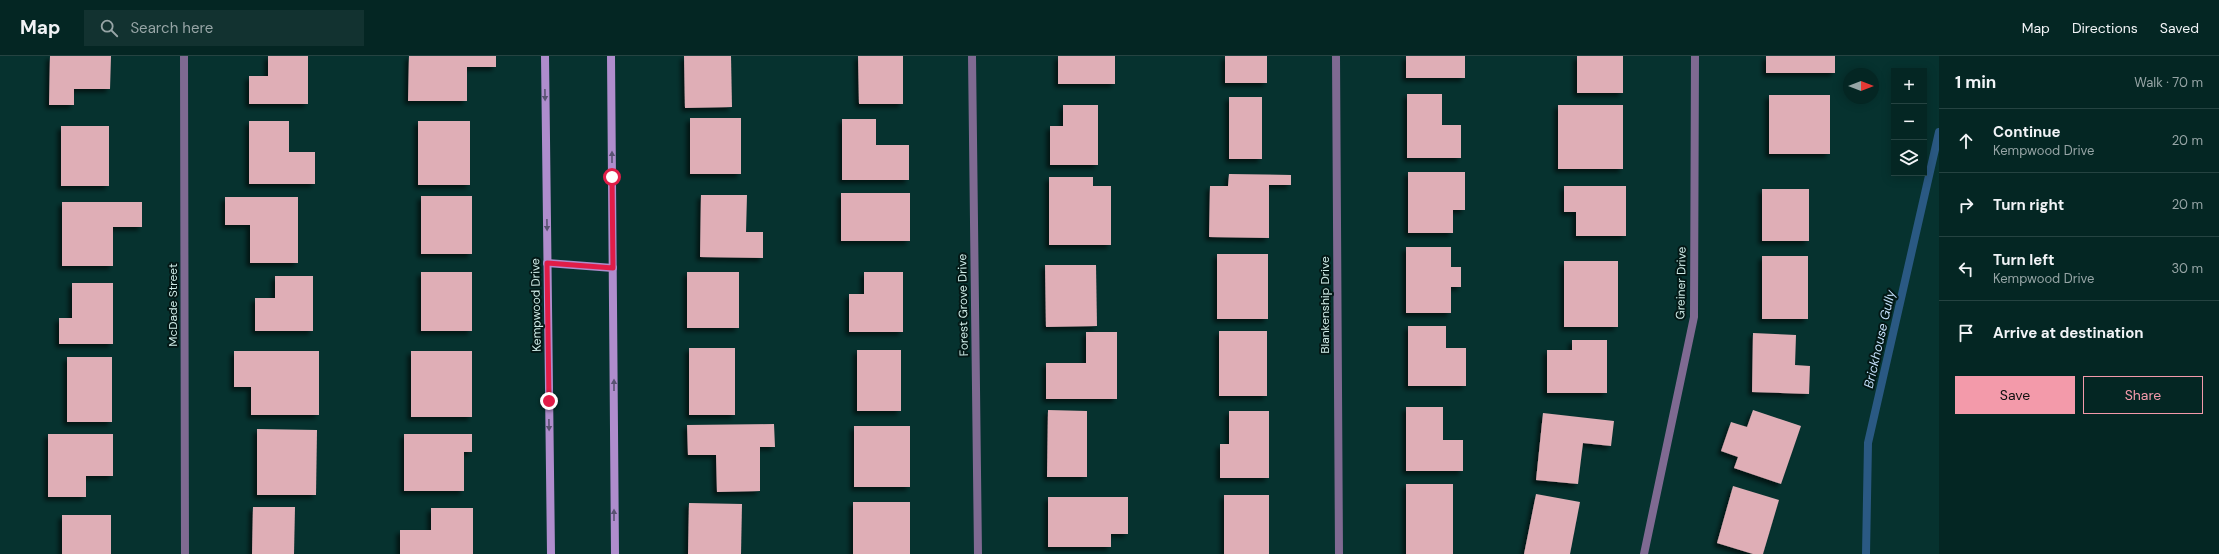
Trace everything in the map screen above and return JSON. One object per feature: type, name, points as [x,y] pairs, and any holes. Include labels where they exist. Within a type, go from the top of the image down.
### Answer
[{"type":"main road","name":"Kempwood Drive","points":[[545,56],[551,554]]},
{"type":"main road","points":[[611,56],[615,554]]},
{"type":"main road","points":[[547,263],[613,268]]},
{"type":"street","name":"McDade Street","points":[[184,56],[185,554]]},
{"type":"street","name":"Forest Grove Drive","points":[[972,56],[978,554]]},
{"type":"street","name":"Blankenship Drive","points":[[1336,56],[1339,554]]},
{"type":"street","name":"Greiner Drive","points":[[1644,554],[1694,317],[1695,56]]},
{"type":"building","points":[[50,56],[111,56],[110,89],[74,89],[74,105],[49,105]]},
{"type":"building","points":[[268,56],[308,56],[308,104],[249,104],[249,76],[268,76]]},
{"type":"building","points":[[409,56],[496,56],[496,67],[467,67],[467,101],[408,101]]},
{"type":"building","points":[[684,56],[731,56],[732,107],[685,108]]},
{"type":"building","points":[[858,56],[903,56],[903,104],[859,104]]},
{"type":"building","points":[[1058,56],[1115,56],[1115,84],[1058,84]]},
{"type":"building","points":[[1225,56],[1267,56],[1267,83],[1225,83]]},
{"type":"building","points":[[1406,56],[1465,56],[1465,78],[1406,78]]},
{"type":"building","points":[[1577,56],[1623,56],[1623,93],[1577,93]]},
{"type":"building","points":[[1766,56],[1835,56],[1835,73],[1766,73]]},
{"type":"building","points":[[1407,94],[1442,94],[1442,125],[1461,125],[1461,158],[1407,158]]},
{"type":"building","points":[[1769,95],[1830,95],[1830,154],[1769,154]]},
{"type":"building","points":[[1229,97],[1262,97],[1262,159],[1229,159]]},
{"type":"building","points":[[1063,105],[1098,105],[1098,165],[1050,165],[1050,126],[1063,126]]},
{"type":"building","points":[[1558,105],[1623,105],[1623,169],[1558,169]]},
{"type":"building","points":[[690,118],[741,118],[741,174],[690,174]]},
{"type":"building","points":[[842,119],[876,119],[876,145],[909,145],[909,180],[842,180]]},
{"type":"building","points":[[249,121],[289,121],[289,152],[315,152],[315,184],[249,184]]},
{"type":"building","points":[[418,121],[470,121],[470,185],[418,185]]},
{"type":"building","points":[[61,126],[109,126],[109,186],[61,186]]},
{"type":"building","points":[[1408,172],[1465,172],[1465,210],[1453,210],[1453,233],[1408,233]]},
{"type":"building","points":[[1229,174],[1291,175],[1291,185],[1269,185],[1269,238],[1209,237],[1210,186],[1228,186]]},
{"type":"building","points":[[1049,177],[1093,177],[1093,186],[1111,186],[1111,245],[1049,245]]},
{"type":"building","points":[[1564,186],[1626,186],[1626,236],[1576,236],[1576,212],[1564,212]]},
{"type":"building","points":[[1762,189],[1809,189],[1809,241],[1762,241]]},
{"type":"building","points":[[841,193],[910,193],[910,241],[841,241]]},
{"type":"building","points":[[701,195],[747,195],[746,232],[763,232],[763,258],[700,257]]},
{"type":"building","points":[[421,196],[472,196],[472,254],[421,254]]},
{"type":"building","points":[[225,197],[298,197],[298,263],[250,263],[250,225],[225,225]]},
{"type":"building","points":[[62,202],[142,202],[142,227],[113,227],[113,266],[62,266]]},
{"type":"building","points":[[1406,247],[1451,247],[1451,267],[1461,267],[1461,287],[1451,287],[1451,313],[1406,313]]},
{"type":"building","points":[[1217,254],[1268,254],[1268,319],[1217,319]]},
{"type":"building","points":[[1762,256],[1808,256],[1808,319],[1762,319]]},
{"type":"building","points":[[1564,261],[1618,261],[1618,327],[1564,327]]},
{"type":"building","points":[[1045,265],[1096,265],[1097,326],[1046,327]]},
{"type":"building","points":[[421,272],[472,272],[472,331],[421,331]]},
{"type":"building","points":[[687,272],[739,272],[739,328],[687,328]]},
{"type":"building","points":[[864,272],[903,272],[903,332],[849,332],[849,294],[864,294]]},
{"type":"building","points":[[275,276],[313,276],[313,331],[255,331],[255,298],[275,298]]},
{"type":"building","points":[[72,283],[113,283],[113,344],[59,344],[59,318],[72,318]]},
{"type":"building","points":[[1408,326],[1446,326],[1446,348],[1466,348],[1466,386],[1408,386]]},
{"type":"building","points":[[1219,331],[1267,331],[1267,396],[1219,396]]},
{"type":"building","points":[[1086,332],[1117,332],[1117,399],[1046,399],[1046,363],[1086,363]]},
{"type":"building","points":[[1753,333],[1796,335],[1795,365],[1810,366],[1809,394],[1752,392]]},
{"type":"building","points":[[1572,340],[1607,340],[1607,393],[1547,393],[1547,350],[1572,350]]},
{"type":"building","points":[[689,348],[735,348],[735,415],[689,415]]},
{"type":"building","points":[[857,350],[901,350],[901,411],[857,411]]},
{"type":"building","points":[[234,351],[319,351],[319,415],[251,415],[251,387],[234,387]]},
{"type":"building","points":[[411,351],[472,351],[472,417],[411,417]]},
{"type":"building","points":[[67,357],[112,357],[112,422],[67,422]]},
{"type":"building","points":[[1406,407],[1443,407],[1443,440],[1463,440],[1463,471],[1406,471]]},
{"type":"building","points":[[1048,410],[1087,411],[1087,477],[1047,477]]},
{"type":"building","points":[[1753,410],[1801,426],[1781,484],[1734,468],[1738,457],[1721,451],[1731,422],[1747,427]]},
{"type":"building","points":[[1229,411],[1269,411],[1269,478],[1220,478],[1220,444],[1229,444]]},
{"type":"building","points":[[1543,413],[1614,421],[1611,446],[1583,443],[1578,484],[1536,480]]},
{"type":"building","points":[[774,424],[775,447],[760,447],[760,491],[717,492],[716,455],[688,455],[687,425]]},
{"type":"building","points":[[854,426],[910,426],[910,487],[854,487]]},
{"type":"building","points":[[257,429],[317,430],[316,495],[257,495]]},
{"type":"building","points":[[48,434],[113,434],[113,476],[86,476],[86,497],[48,497]]},
{"type":"building","points":[[404,434],[472,434],[472,452],[464,452],[464,491],[404,491]]},
{"type":"building","points":[[1406,484],[1453,484],[1453,554],[1406,554]]},
{"type":"building","points":[[1733,486],[1779,500],[1763,554],[1753,554],[1717,543]]},
{"type":"building","points":[[1536,494],[1580,502],[1570,554],[1524,554]]},
{"type":"building","points":[[1224,495],[1269,495],[1269,554],[1224,554]]},
{"type":"building","points":[[1048,497],[1128,497],[1128,534],[1111,534],[1111,547],[1048,547]]},
{"type":"building","points":[[853,502],[910,502],[910,554],[853,554]]},
{"type":"building","points":[[689,503],[742,504],[741,554],[688,554]]},
{"type":"building","points":[[253,507],[295,507],[294,554],[252,554]]},
{"type":"building","points":[[431,508],[473,508],[473,554],[400,554],[400,530],[431,530]]},
{"type":"building","points":[[62,515],[111,515],[111,554],[62,554]]},
{"type":"waterway","name":"Brickhouse Gully","points":[[1866,554],[1868,443],[1939,132]]},
{"type":"route","points":[[549,401],[547,263],[613,268],[612,177]]}]
